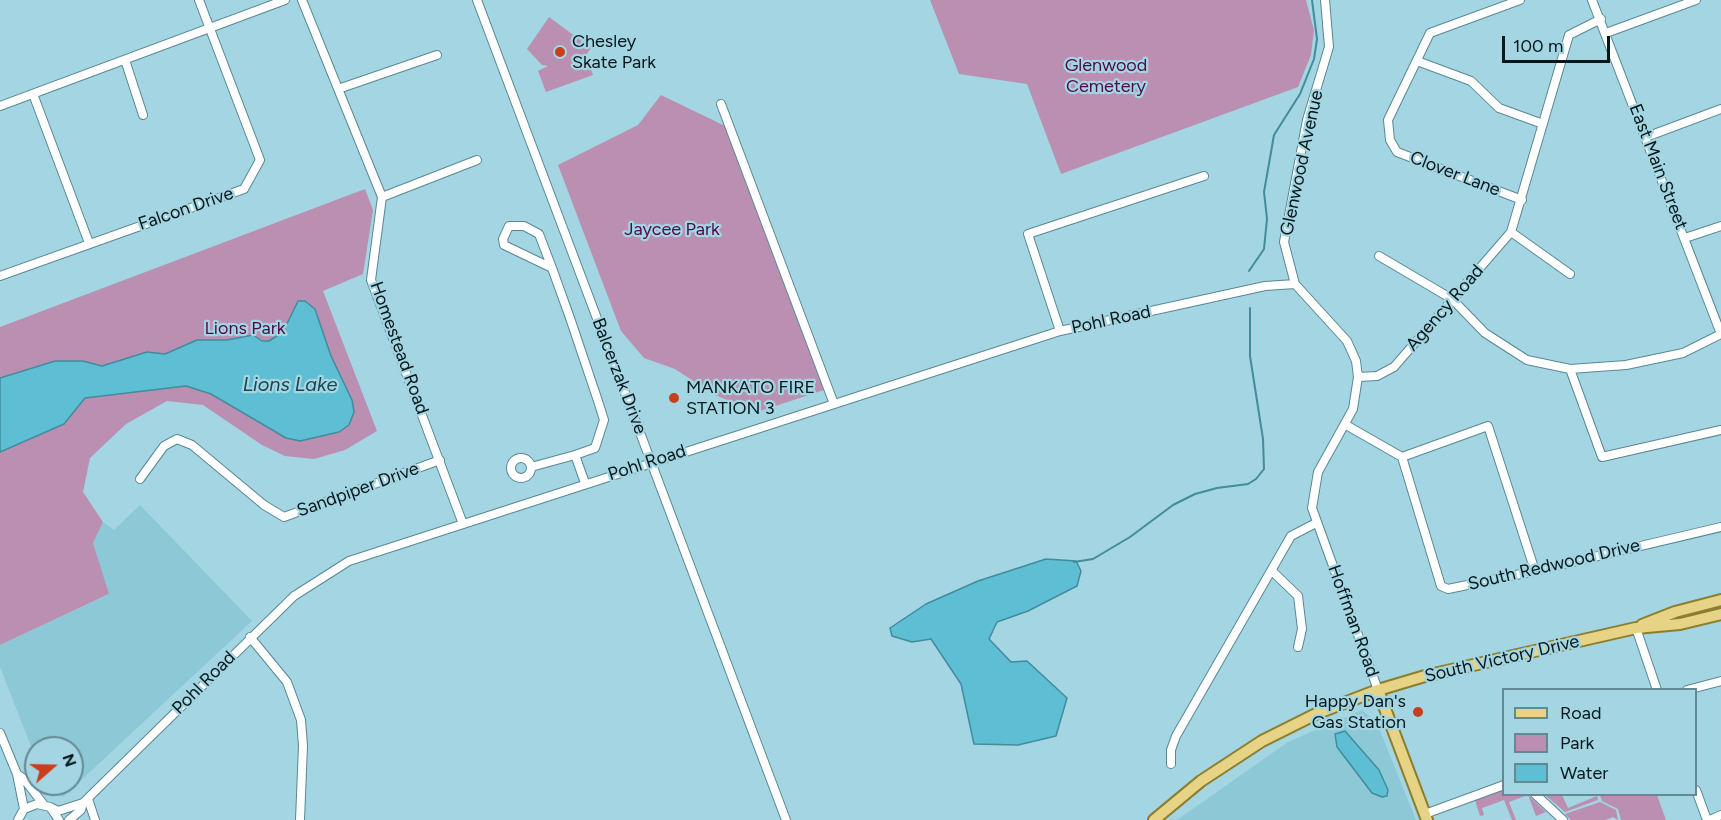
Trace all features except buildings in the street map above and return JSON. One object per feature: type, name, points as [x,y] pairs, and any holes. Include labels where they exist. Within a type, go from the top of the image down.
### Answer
[{"type":"main road","name":"South Victory Drive","points":[[1636,628],[1675,612],[1721,600]]},
{"type":"main road","name":"South Victory Drive","points":[[1154,820],[1201,781],[1262,741],[1318,713],[1378,690],[1425,676],[1636,628],[1680,624],[1721,614]]},
{"type":"main road","name":"Hoffman Road","points":[[1378,690],[1426,817]]},
{"type":"street","points":[[199,0],[208,30]]},
{"type":"street","points":[[0,106],[285,0]]},
{"type":"street","name":"Homestead Road","points":[[302,0],[382,197],[371,280],[463,524]]},
{"type":"street","name":"Balcerzak Drive","points":[[477,0],[786,820]]},
{"type":"street","name":"Glenwood Avenue","points":[[1325,0],[1329,46],[1307,120],[1284,242],[1295,284],[1347,341],[1356,361],[1358,377]]},
{"type":"street","name":"Clover Lane","points":[[1520,0],[1430,33],[1388,120],[1389,140],[1397,152],[1522,200]]},
{"type":"street","name":"East Main Street","points":[[1592,0],[1721,334]]},
{"type":"street","points":[[1606,33],[1696,0]]},
{"type":"street","name":"Agency Road","points":[[1358,377],[1377,376],[1394,367],[1511,232],[1569,35],[1601,19]]},
{"type":"street","name":"Falcon Drive","points":[[0,276],[244,189],[260,160],[208,30]]},
{"type":"street","points":[[338,89],[437,55]]},
{"type":"street","points":[[125,60],[143,115]]},
{"type":"street","points":[[1417,62],[1471,81],[1499,108],[1543,124]]},
{"type":"street","points":[[33,94],[89,243]]},
{"type":"street","points":[[721,104],[834,404]]},
{"type":"street","points":[[1646,137],[1721,110]]},
{"type":"street","points":[[382,197],[477,160]]},
{"type":"street","points":[[1060,330],[1028,234],[1204,176]]},
{"type":"street","points":[[531,467],[596,447],[604,420],[552,268],[539,234],[524,226],[509,226],[504,245],[552,268]]},
{"type":"street","points":[[1685,238],[1721,226]]},
{"type":"street","points":[[1511,232],[1569,274]]},
{"type":"street","points":[[1379,256],[1452,299],[1485,333],[1527,360],[1570,369],[1626,365],[1683,353],[1721,334]]},
{"type":"street","name":"Pohl Road","points":[[69,820],[81,810],[85,801],[294,596],[349,561],[1060,330],[1265,286],[1295,284]]},
{"type":"street","points":[[1570,369],[1602,457],[1721,430]]},
{"type":"street","points":[[1171,764],[1171,750],[1176,736],[1291,536],[1297,530],[1316,523],[1312,508],[1314,485],[1318,472],[1353,409],[1358,377]]},
{"type":"street","points":[[1346,425],[1402,457],[1488,426],[1535,571]]},
{"type":"street","name":"Sandpiper Drive","points":[[140,479],[164,446],[177,439],[192,445],[264,505],[284,517],[440,460]]},
{"type":"street","points":[[575,455],[585,483]]},
{"type":"street","name":"South Redwood Drive","points":[[1402,457],[1441,586],[1456,588],[1721,527]]},
{"type":"street","name":"Hoffman Road","points":[[1316,523],[1378,690]]},
{"type":"street","points":[[1272,571],[1298,596],[1302,629],[1298,647]]},
{"type":"street","points":[[1636,628],[1656,688]]},
{"type":"street","points":[[250,637],[287,682],[301,720],[303,746],[300,820]]},
{"type":"street","points":[[1695,688],[1721,681]]},
{"type":"street","points":[[0,733],[16,774],[24,809]]},
{"type":"street","points":[[16,774],[24,779],[59,820]]},
{"type":"street","points":[[1426,817],[1502,785]]},
{"type":"street","points":[[1697,794],[1709,820],[1721,815]]},
{"type":"street","points":[[1536,796],[1563,820]]},
{"type":"street","points":[[18,820],[24,809],[37,804],[58,811],[85,801],[95,820]]},
{"type":"shaded area","points":[[140,505],[252,621],[84,777],[84,736],[27,736],[0,667],[0,645],[108,595],[93,543],[103,522],[114,530]]},
{"type":"shaded area","points":[[1362,710],[1377,723],[1416,820],[1177,820],[1288,742]]},
{"type":"green space","name":"Glenwood Cemetery","points":[[930,0],[1306,0],[1314,30],[1311,55],[1298,87],[1061,174],[1027,84],[959,74]]},
{"type":"green space","name":"Chesley Skate Park","points":[[549,17],[591,48],[586,55],[593,75],[546,92],[538,71],[548,66],[542,65],[527,49]]},
{"type":"green space","name":"Jaycee Park","points":[[661,95],[725,126],[824,390],[757,412],[715,395],[675,369],[644,358],[621,331],[558,165],[638,125]]},
{"type":"green space","name":"Lions Park","points":[[365,189],[373,210],[363,274],[323,291],[377,431],[345,450],[314,459],[285,456],[262,445],[203,405],[167,401],[126,424],[90,458],[83,492],[103,522],[93,543],[109,594],[0,645],[0,327]]},
{"type":"green space","points":[[1502,790],[1502,796],[1525,796],[1509,802],[1516,820],[1512,820],[1504,800],[1482,808],[1484,815],[1480,816],[1475,800]]},
{"type":"green space","points":[[1528,796],[1546,812],[1536,816]]},
{"type":"green space","points":[[1546,796],[1562,796],[1568,808],[1597,796],[1598,800],[1565,812]]},
{"type":"green space","points":[[1600,796],[1657,796],[1666,820],[1621,820],[1618,809],[1602,801]]},
{"type":"green space","points":[[1600,802],[1616,810],[1618,820],[1613,817],[1605,820],[1571,820],[1565,814]]},
{"type":"water","name":"Lions Lake","points":[[298,301],[305,301],[315,309],[331,356],[352,400],[354,412],[349,425],[339,432],[300,441],[286,438],[211,394],[186,386],[85,398],[64,424],[0,452],[0,378],[55,361],[83,361],[102,366],[147,352],[165,354],[197,340],[227,340],[253,335],[262,341],[269,341],[283,332]]},
{"type":"water","points":[[1046,559],[1076,561],[1081,571],[1077,586],[1028,611],[997,622],[989,639],[1011,662],[1027,661],[1067,698],[1056,736],[1018,745],[974,744],[961,684],[931,639],[912,642],[892,636],[890,628],[926,604],[978,581]]},
{"type":"water","points":[[1345,731],[1379,770],[1388,790],[1387,796],[1382,797],[1372,793],[1337,747],[1335,734]]},
{"type":"waterway","points":[[1249,271],[1264,249],[1267,219],[1264,192],[1274,135],[1300,94],[1314,59],[1317,39],[1312,0]]},
{"type":"waterway","points":[[1074,562],[1093,559],[1130,537],[1173,505],[1195,494],[1217,488],[1248,484],[1256,479],[1264,469],[1263,439],[1250,356],[1250,308]]},
{"type":"place","name":"Chesley Skate Park","points":[[560,52]]},
{"type":"place","name":"MANKATO FIRE STATION 3","points":[[674,398]]},
{"type":"place","name":"Happy Dan's Gas Station","points":[[1418,712]]}]
